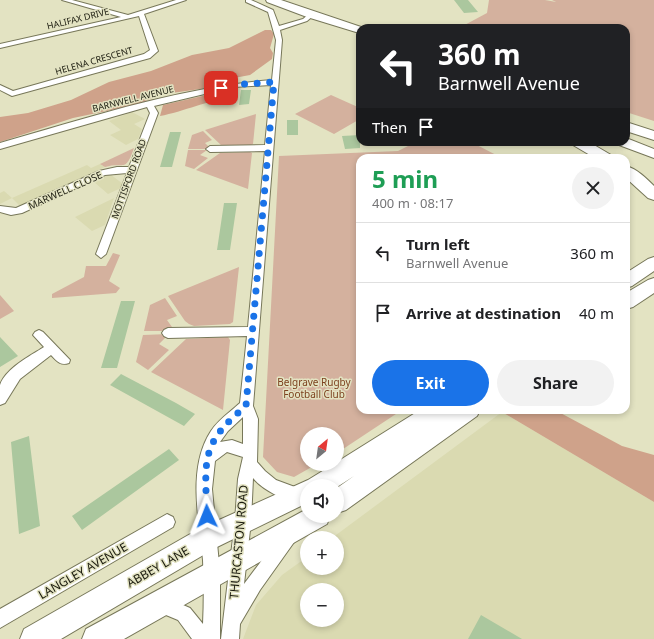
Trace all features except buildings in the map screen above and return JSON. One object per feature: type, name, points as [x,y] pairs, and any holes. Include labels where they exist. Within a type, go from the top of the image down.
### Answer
[{"type":"highway","points":[[270,0],[311,15],[356,26]]},
{"type":"highway","points":[[287,0],[356,25]]},
{"type":"highway","points":[[630,127],[654,136]]},
{"type":"highway","points":[[630,144],[654,154]]},
{"type":"highway","points":[[585,146],[599,154]]},
{"type":"highway","points":[[630,174],[639,180],[654,195]]},
{"type":"main road","points":[[630,279],[654,263]]},
{"type":"main road","points":[[630,299],[654,284]]},
{"type":"main road","name":"ABBEY LANE","points":[[329,479],[370,455],[431,414]]},
{"type":"main road","points":[[344,497],[463,414]]},
{"type":"main road","name":"ABBEY LANE","points":[[34,639],[208,538],[300,495]]},
{"type":"main road","points":[[96,639],[305,523]]},
{"type":"street","points":[[65,0],[127,17]]},
{"type":"street","name":"HALIFAX DRIVE","points":[[0,46],[127,17],[182,0]]},
{"type":"street","name":"THURCASTON ROAD","points":[[231,631],[243,522],[244,479],[250,458],[251,419],[246,406],[254,331],[268,148],[279,40],[271,11],[248,1]]},
{"type":"street","name":"HELENA CRESCENT","points":[[0,87],[12,94],[147,56],[154,50],[142,12]]},
{"type":"street","points":[[277,29],[305,20],[311,15]]},
{"type":"street","name":"BARNWELL AVENUE","points":[[0,146],[88,120],[150,104],[234,85],[274,82]]},
{"type":"street","name":"MOTTISFORD ROAD","points":[[101,254],[154,113],[150,104]]},
{"type":"street","points":[[210,149],[268,148]]},
{"type":"street","name":"MARWELL CLOSE","points":[[0,209],[6,211],[18,211],[102,173],[117,170],[132,170]]},
{"type":"street","points":[[168,333],[254,331]]},
{"type":"street","points":[[39,335],[64,360]]},
{"type":"street","points":[[0,399],[6,385],[20,369],[52,348]]},
{"type":"street","name":"THURCASTON ROAD","points":[[210,639],[212,574],[208,538],[205,480],[206,459],[213,440],[219,432],[246,406]]},
{"type":"street","name":"THURCASTON ROAD","points":[[206,459],[221,447],[234,445],[250,458],[258,475],[268,485],[300,490]]},
{"type":"street","name":"LANGLEY AVENUE","points":[[0,619],[166,522]]},
{"type":"street","name":"THURCASTON ROAD","points":[[231,631],[254,584],[306,523]]},
{"type":"street","points":[[159,603],[184,614],[202,639]]},
{"type":"shaded area","points":[[265,30],[271,30],[274,34],[270,48],[273,53],[272,59],[250,75],[234,78],[214,87],[158,95],[140,104],[73,118],[0,142],[0,117],[28,113],[71,100],[109,82],[151,71],[192,55],[229,48]]},
{"type":"shaded area","points":[[233,89],[231,99],[205,103],[160,116],[163,105]]},
{"type":"shaded area","points":[[132,112],[145,119],[134,124],[142,129],[138,139],[126,145],[110,135],[121,130],[109,121]]},
{"type":"shaded area","points":[[100,164],[105,167],[20,206],[12,198],[87,165],[91,168]]},
{"type":"shaded area","points":[[110,174],[123,184],[121,188],[108,194],[94,182]]},
{"type":"shaded area","points":[[4,191],[12,198],[0,204],[0,193]]},
{"type":"shaded area","points":[[114,198],[105,225],[92,231],[75,217]]},
{"type":"shaded area","points":[[499,414],[505,414],[654,502],[654,639],[243,639],[256,605],[282,575],[300,562],[300,575],[344,575],[344,531],[341,531]]},
{"type":"shaded area","points":[[505,414],[562,414],[622,446],[654,455],[654,502]]},
{"type":"green space","points":[[489,0],[545,0],[556,2],[552,0],[654,0],[654,121],[630,113],[630,24],[466,24],[487,13]]},
{"type":"green space","points":[[331,95],[356,106],[356,121],[334,134],[295,114]]},
{"type":"green space","points":[[256,114],[253,144],[251,145],[221,145],[205,130]]},
{"type":"green space","points":[[203,131],[212,140],[205,143],[209,147],[208,149],[188,149],[192,135]]},
{"type":"green space","name":"Belgrave Rugby Football Club","points":[[408,146],[479,146],[494,154],[356,154],[356,414],[396,414],[344,448],[344,427],[300,427],[300,471],[305,471],[294,477],[277,472],[263,457],[279,156],[398,151]]},
{"type":"green space","points":[[134,148],[126,164],[105,167],[100,164]]},
{"type":"green space","points":[[188,150],[207,150],[200,155],[208,158],[194,169],[185,166]]},
{"type":"green space","points":[[220,153],[252,153],[248,189],[196,170]]},
{"type":"green space","points":[[113,253],[120,255],[109,281],[120,288],[116,293],[52,298],[52,294],[84,277],[86,266],[106,266]]},
{"type":"green space","points":[[239,267],[233,322],[230,324],[194,326],[189,324],[185,321],[168,296]]},
{"type":"green space","points":[[0,295],[14,311],[0,319]]},
{"type":"green space","points":[[165,298],[177,316],[167,320],[172,327],[171,331],[144,331],[150,305]]},
{"type":"green space","points":[[169,334],[159,344],[169,350],[148,370],[136,362],[143,335]]},
{"type":"green space","points":[[228,337],[230,340],[223,410],[151,372],[186,339]]},
{"type":"route","points":[[207,516],[205,480],[206,459],[213,440],[219,432],[246,406],[254,331],[274,82],[234,85],[221,88]]}]
